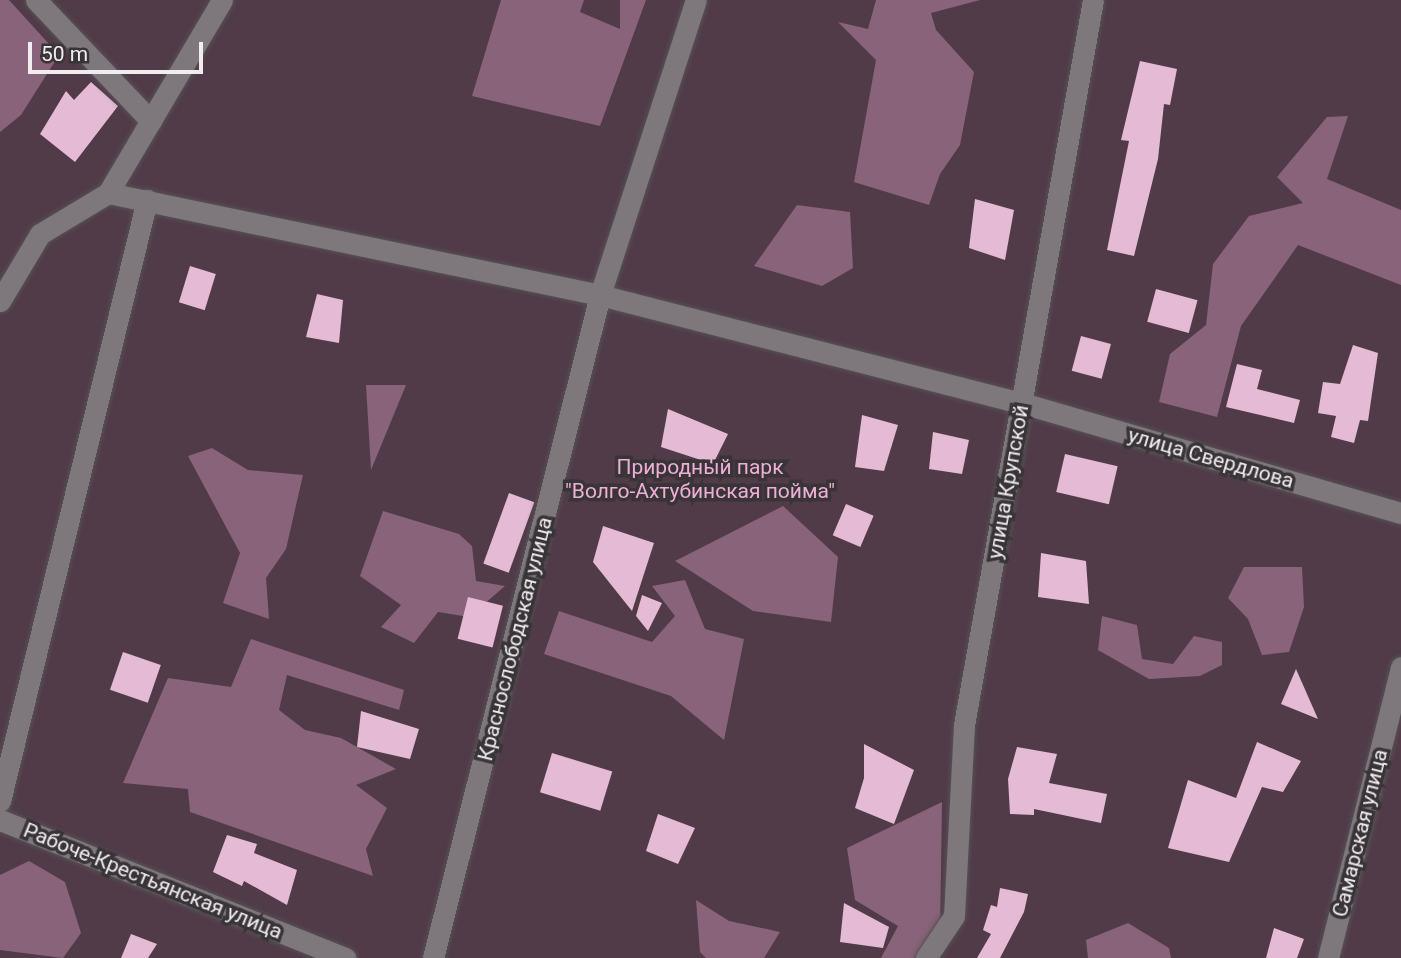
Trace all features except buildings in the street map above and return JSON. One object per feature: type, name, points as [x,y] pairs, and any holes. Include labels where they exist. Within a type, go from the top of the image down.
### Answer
[{"type":"street","points":[[36,0],[151,121]]},
{"type":"street","points":[[0,301],[40,234],[108,193],[222,0]]},
{"type":"street","name":"Краснослободская улица","points":[[433,958],[600,295],[696,0]]},
{"type":"street","name":"улица Крупской","points":[[926,958],[954,916],[964,725],[1093,0]]},
{"type":"street","name":"улица Свердлова","points":[[108,193],[600,295],[1022,403],[1401,513]]},
{"type":"street","points":[[0,801],[147,200]]},
{"type":"street","name":"Самарская улица","points":[[1328,958],[1401,667]]},
{"type":"street","name":"Рабоче-Крестьянская улица","points":[[0,820],[345,958]]},
{"type":"green space","name":"Природный парк \"Волго-Ахтубинская пойма\"","points":[[0,0],[1401,0],[1401,958],[0,958]]},
{"type":"shaded area","points":[[0,0],[9,0],[59,55],[21,115],[0,132]]},
{"type":"shaded area","points":[[501,0],[584,0],[580,12],[620,29],[620,0],[646,0],[600,126],[472,96]]},
{"type":"shaded area","points":[[876,0],[980,0],[931,13],[936,30],[974,72],[960,145],[940,174],[929,205],[854,182],[876,60],[838,22],[868,29]]},
{"type":"shaded area","points":[[1348,116],[1327,179],[1401,210],[1401,285],[1298,245],[1241,326],[1217,417],[1159,402],[1170,354],[1206,325],[1213,264],[1249,216],[1303,203],[1277,177],[1327,117]]},
{"type":"shaded area","points":[[797,205],[850,212],[853,268],[822,286],[754,266]]},
{"type":"shaded area","points":[[366,385],[406,385],[371,470]]},
{"type":"shaded area","points":[[212,448],[248,470],[303,475],[286,549],[266,578],[269,619],[223,603],[240,553],[188,456]]},
{"type":"shaded area","points":[[783,506],[838,557],[831,622],[753,611],[675,561]]},
{"type":"shaded area","points":[[383,511],[459,534],[472,546],[476,581],[505,586],[469,617],[438,612],[414,643],[381,627],[401,605],[360,576]]},
{"type":"shaded area","points":[[1244,567],[1302,567],[1304,607],[1289,652],[1262,655],[1248,619],[1228,598]]},
{"type":"shaded area","points":[[685,580],[705,629],[744,639],[724,740],[671,696],[544,654],[559,611],[652,642],[675,616],[652,586]]},
{"type":"shaded area","points":[[1102,616],[1137,625],[1142,659],[1173,664],[1194,636],[1222,642],[1222,665],[1200,676],[1149,679],[1098,650]]},
{"type":"shaded area","points":[[251,639],[404,690],[399,710],[287,675],[279,710],[305,730],[341,738],[396,769],[356,785],[387,808],[366,849],[373,876],[190,812],[188,789],[123,783],[168,678],[231,687]]},
{"type":"shaded area","points":[[942,802],[940,938],[922,958],[881,958],[898,926],[855,900],[847,848]]},
{"type":"shaded area","points":[[29,861],[65,882],[81,933],[63,958],[0,950],[0,875]]},
{"type":"shaded area","points":[[696,900],[729,921],[780,932],[764,958],[706,958],[700,952]]},
{"type":"shaded area","points":[[1128,923],[1169,948],[1171,958],[1088,958],[1086,940]]}]
